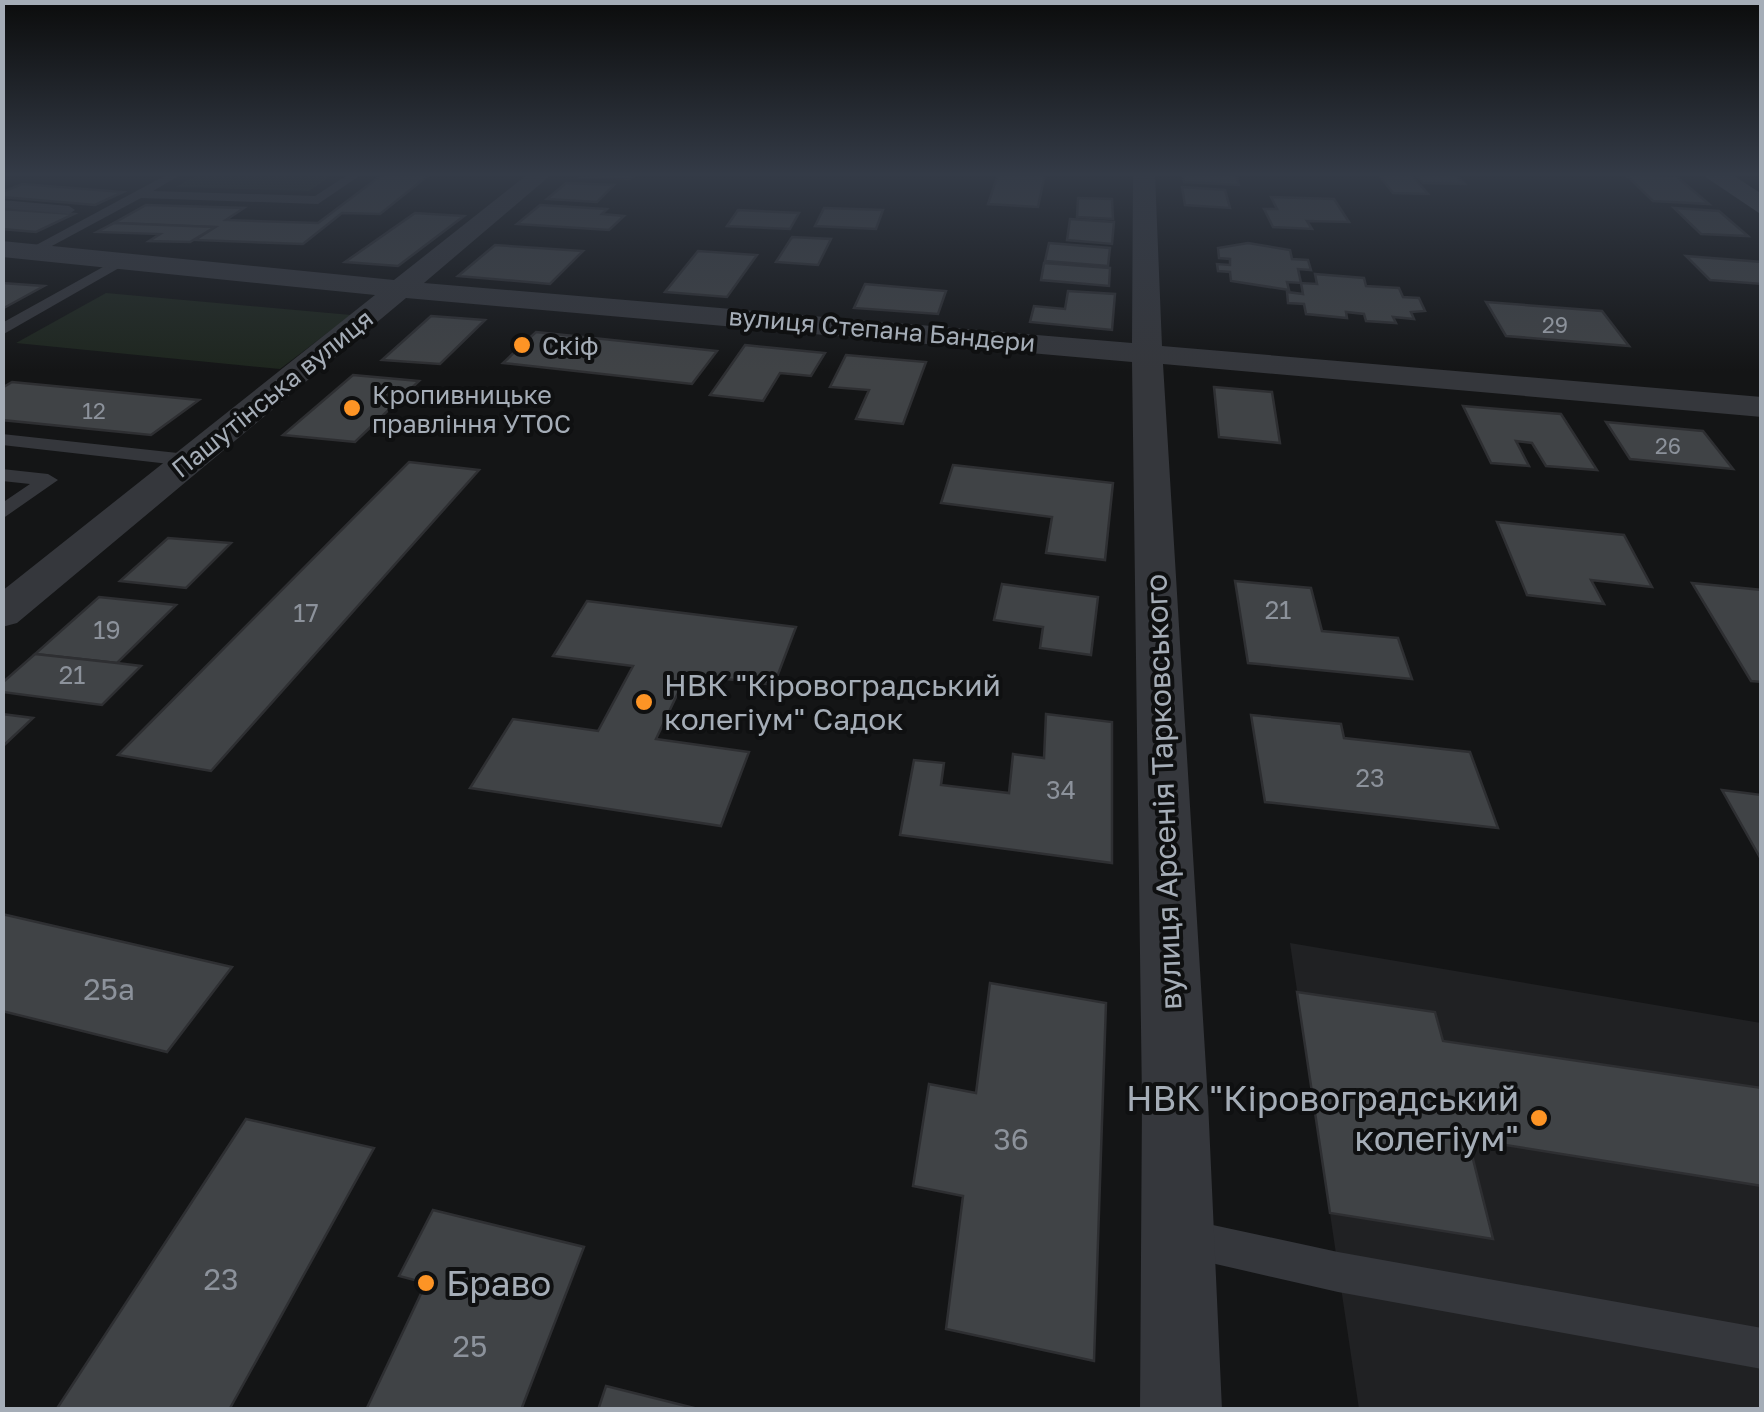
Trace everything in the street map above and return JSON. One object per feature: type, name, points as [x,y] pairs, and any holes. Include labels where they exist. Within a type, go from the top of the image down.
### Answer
[{"type":"street","name":"Пашутінська вулиця","points":[[2,613],[461,240]]},
{"type":"street","name":"вулиця Арсенія Тарковського","points":[[1145,240],[1180,1237],[1181,1410]]},
{"type":"street","name":"вулиця Степана Бандери","points":[[17,250],[401,289],[1146,351],[1762,408]]},
{"type":"lane","points":[[2,330],[126,260]]},
{"type":"lane","points":[[2,439],[187,460]]},
{"type":"lane","points":[[2,476],[48,480],[2,513]]},
{"type":"lane","points":[[1180,1237],[1338,1272],[1762,1349]]},
{"type":"shaded area","points":[[106,293],[351,315],[280,369],[16,343]]},
{"type":"shaded area","name":"НВК \"Кіровоградський колегіум\"","points":[[1290,943],[1761,1023],[1761,1409],[1359,1409]]},
{"type":"building","points":[[151,240],[194,240],[190,242]]},
{"type":"building","points":[[195,240],[308,240],[303,244]]},
{"type":"building","points":[[377,240],[432,240],[398,266],[345,262]]},
{"type":"building","points":[[790,240],[831,240],[818,265],[776,262]]},
{"type":"building","points":[[1067,240],[1112,240],[1112,244]]},
{"type":"building","points":[[1049,243],[1110,248],[1108,266],[1045,261]]},
{"type":"building","points":[[1248,243],[1290,250],[1292,259],[1308,260],[1311,270],[1298,269],[1301,283],[1287,282],[1289,290],[1231,281],[1230,272],[1218,271],[1217,264],[1230,265],[1230,259],[1219,258],[1218,248]]},
{"type":"building","points":[[495,245],[583,251],[550,284],[458,276]]},
{"type":"building","points":[[698,251],[757,255],[727,297],[665,292]]},
{"type":"building","points":[[1686,256],[1762,262],[1762,284],[1710,280]]},
{"type":"building","points":[[1044,263],[1110,268],[1109,286],[1041,280]]},
{"type":"building","points":[[1315,274],[1364,278],[1366,286],[1399,288],[1403,297],[1419,298],[1425,311],[1411,312],[1414,319],[1393,317],[1396,323],[1366,321],[1364,314],[1346,312],[1347,318],[1306,314],[1304,304],[1288,303],[1287,292],[1303,294],[1301,283],[1317,284]]},
{"type":"building","points":[[2,283],[44,286],[2,309]]},
{"type":"building","points":[[865,284],[946,291],[938,314],[854,308]]},
{"type":"building","points":[[1068,291],[1115,294],[1112,330],[1030,322],[1034,306],[1065,309]]},
{"type":"building","points":[[1486,302],[1602,311],[1629,346],[1506,336]]},
{"type":"building","points":[[431,316],[485,320],[440,364],[382,360]]},
{"type":"building","points":[[536,332],[717,351],[692,384],[503,363]]},
{"type":"building","points":[[745,345],[825,353],[811,376],[780,373],[763,401],[710,395]]},
{"type":"building","points":[[846,355],[926,362],[903,424],[856,419],[869,390],[830,387]]},
{"type":"building","name":"Кропивницьке правління УТОС","points":[[353,375],[419,381],[355,442],[283,435]]},
{"type":"building","points":[[12,382],[199,400],[151,435],[2,420],[2,388]]},
{"type":"building","points":[[1214,387],[1272,392],[1280,443],[1219,437]]},
{"type":"building","points":[[1463,406],[1561,414],[1597,470],[1546,466],[1532,443],[1516,441],[1529,466],[1491,463]]},
{"type":"building","points":[[1606,422],[1703,431],[1733,469],[1630,459]]},
{"type":"building","points":[[409,462],[479,470],[211,771],[118,755]]},
{"type":"building","points":[[953,465],[1113,483],[1105,560],[1046,553],[1052,517],[941,503]]},
{"type":"building","points":[[1497,522],[1624,535],[1652,587],[1591,580],[1604,604],[1527,595]]},
{"type":"building","points":[[168,538],[231,543],[186,588],[120,581]]},
{"type":"building","points":[[1235,581],[1311,588],[1322,631],[1398,638],[1412,679],[1248,663]]},
{"type":"building","points":[[1692,583],[1762,590],[1762,682],[1751,681]]},
{"type":"building","points":[[1002,584],[1098,597],[1091,655],[1040,648],[1043,627],[994,620]]},
{"type":"building","points":[[99,597],[176,605],[117,663],[35,654]]},
{"type":"building","name":"НВК \"Кіровоградський колегіум\" Садок","points":[[587,601],[796,627],[774,685],[687,674],[656,739],[749,752],[721,826],[470,788],[513,719],[598,731],[633,666],[553,656]]},
{"type":"building","points":[[35,654],[141,666],[102,705],[2,692],[2,683]]},
{"type":"building","points":[[2,714],[33,718],[2,747]]},
{"type":"building","points":[[1046,714],[1112,722],[1112,863],[900,835],[914,760],[944,763],[941,785],[1009,793],[1013,754],[1044,758]]},
{"type":"building","points":[[1251,715],[1341,724],[1344,738],[1470,752],[1498,828],[1265,802]]},
{"type":"building","points":[[1722,790],[1762,795],[1762,861]]},
{"type":"building","points":[[2,914],[232,967],[167,1052],[2,1011]]},
{"type":"building","name":"НВК \"Кіровоградський колегіум\"","points":[[990,983],[1106,1003],[1094,1361],[946,1329],[963,1196],[913,1186],[929,1084],[976,1093]]},
{"type":"building","points":[[1297,992],[1435,1012],[1443,1041],[1762,1088],[1762,1186],[1468,1139],[1493,1239],[1330,1213]]},
{"type":"building","points":[[246,1119],[374,1148],[229,1410],[56,1410]]},
{"type":"building","points":[[433,1210],[584,1247],[521,1410],[366,1410],[426,1283],[399,1276]]},
{"type":"building","points":[[606,1386],[702,1410],[598,1410]]},
{"type":"place","name":"Скіф","points":[[522,345]]},
{"type":"place","name":"Кропивницьке правління УТОС","points":[[352,408]]},
{"type":"place","name":"НВК \"Кіровоградський колегіум\" Садок","points":[[644,702]]},
{"type":"place","name":"НВК \"Кіровоградський колегіум\"","points":[[1539,1118]]},
{"type":"place","name":"Браво","points":[[426,1283]]}]
